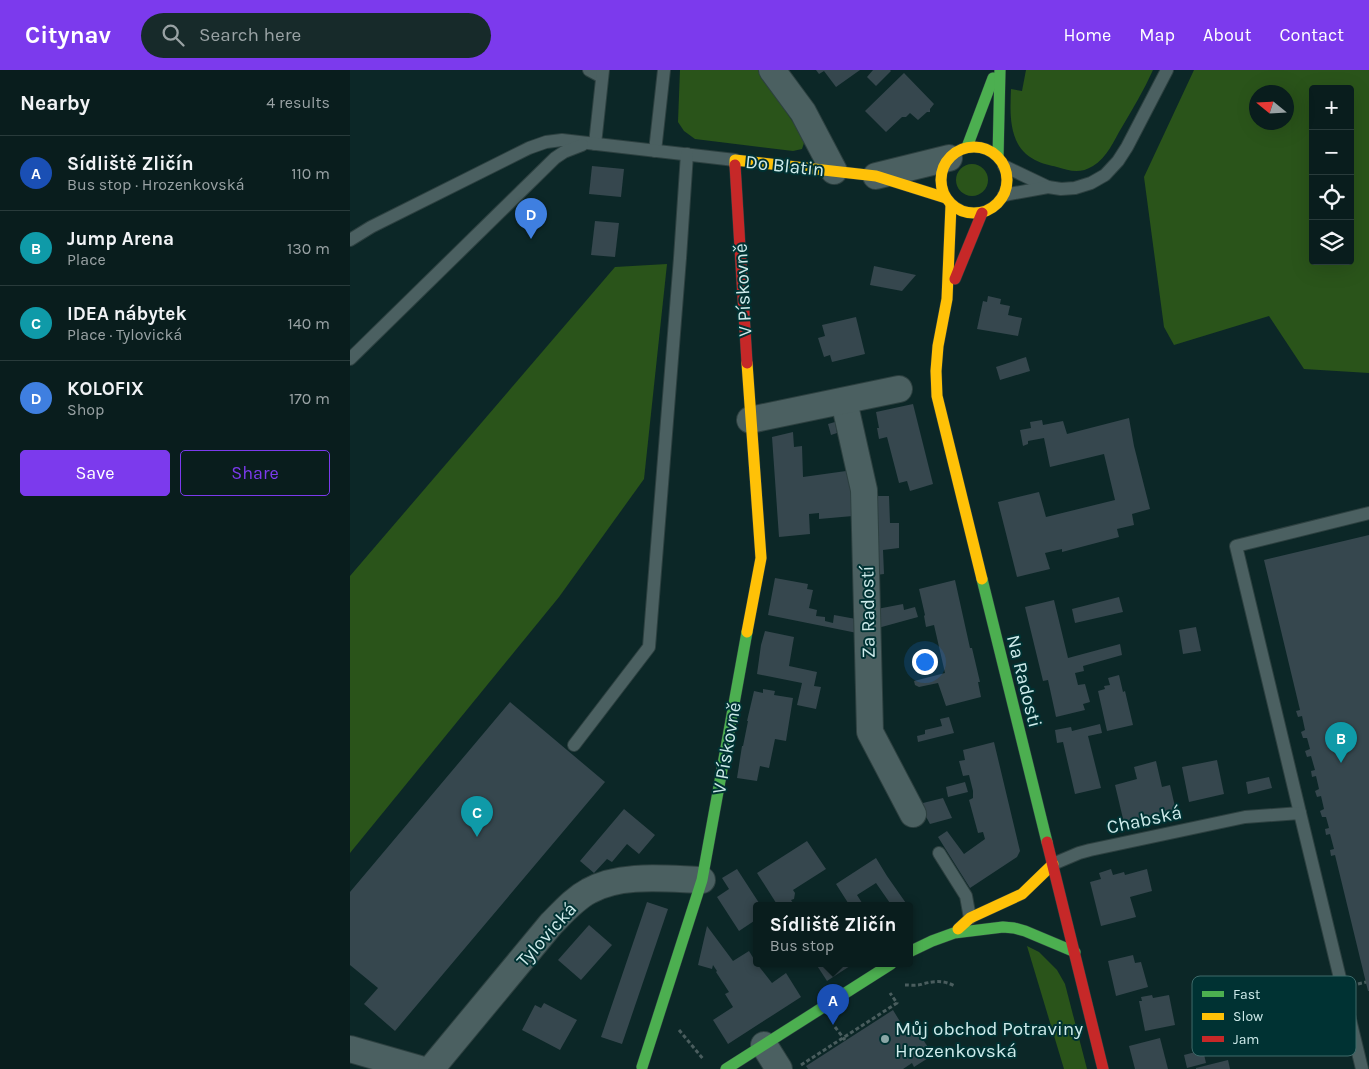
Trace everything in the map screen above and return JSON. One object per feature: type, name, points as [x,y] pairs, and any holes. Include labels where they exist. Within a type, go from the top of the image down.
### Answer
[{"type":"street","name":"Do Blatin","points":[[772,70],[803,112],[834,171]]},
{"type":"street","name":"Na Radosti","points":[[998,70],[958,152],[944,165],[941,181],[948,201],[947,298],[938,346],[937,396],[1103,1069]]},
{"type":"street","name":"Na Radosti","points":[[998,70],[1001,161],[1007,176],[1007,186],[1004,195]]},
{"type":"street","points":[[958,152],[978,147],[989,150],[1001,161]]},
{"type":"street","name":"Do Blatin","points":[[876,176],[958,152]]},
{"type":"street","name":"Do Blatin","points":[[735,160],[876,176],[948,201]]},
{"type":"street","name":"V Pískovně","points":[[642,1067],[702,880],[761,558],[750,420],[735,160]]},
{"type":"street","points":[[948,201],[961,211],[982,213],[999,203],[1004,195]]},
{"type":"street","name":"Na Radosti","points":[[947,298],[982,213]]},
{"type":"street","points":[[750,420],[900,389]]},
{"type":"street","name":"Za Radostí","points":[[844,401],[864,490],[870,732],[913,814]]},
{"type":"street","points":[[913,950],[967,927],[1022,894],[1053,864]]},
{"type":"street","name":"Tylovická","points":[[431,1069],[551,924],[571,903],[589,891],[617,882],[653,878],[702,880]]},
{"type":"street","points":[[967,927],[1014,928],[1075,952]]},
{"type":"street","points":[[726,1069],[886,967]]},
{"type":"street","points":[[764,1045],[779,1069]]},
{"type":"street","points":[[350,1049],[420,1069]]},
{"type":"lane","points":[[589,70],[602,73],[591,144]]},
{"type":"lane","points":[[655,151],[664,70]]},
{"type":"lane","points":[[1004,195],[1048,187],[1075,188],[1091,183],[1105,175],[1118,161],[1127,147],[1167,70]]},
{"type":"lane","points":[[350,240],[371,227],[529,148],[546,142],[562,140],[735,160]]},
{"type":"lane","points":[[350,359],[555,158],[564,152],[591,144]]},
{"type":"lane","points":[[574,745],[649,647],[687,154]]},
{"type":"lane","points":[[1001,161],[1048,187]]},
{"type":"lane","points":[[1339,976],[1236,546],[1369,513]]},
{"type":"lane","name":"Chabská","points":[[1053,864],[1090,850],[1245,817],[1300,813]]},
{"type":"lane","points":[[939,854],[966,896],[967,927]]},
{"type":"lane","points":[[1356,1044],[1362,1069]]},
{"type":"path","points":[[904,984],[920,985],[941,981],[955,986]]},
{"type":"path","points":[[804,1063],[844,1039],[896,1003],[890,993]]},
{"type":"path","points":[[661,1008],[706,1062]]},
{"type":"path","points":[[839,1031],[844,1039]]},
{"type":"green space","points":[[680,70],[758,70],[805,140],[802,149],[793,151],[695,139],[684,131],[678,122]]},
{"type":"green space","points":[[1026,70],[1153,70],[1106,154],[1098,163],[1088,169],[1075,171],[1035,160],[1026,154],[1015,138],[1011,119],[1011,89],[1022,91]]},
{"type":"green space","points":[[1194,70],[1369,70],[1369,373],[1304,369],[1269,316],[1174,345],[1164,327],[1144,177]]},
{"type":"green space","points":[[972,164],[978,165],[983,169],[987,174],[987,186],[983,191],[978,195],[972,196],[966,195],[961,191],[957,186],[956,180],[957,174],[961,169],[966,165]]},
{"type":"green space","points":[[667,264],[644,479],[559,597],[350,853],[350,576],[615,267]]},
{"type":"green space","points":[[1027,946],[1039,952],[1057,970],[1065,984],[1087,1069],[1064,1069]]},
{"type":"building","points":[[816,70],[860,70],[836,87],[824,71],[819,74]]},
{"type":"building","points":[[873,70],[891,71],[876,86],[867,77]]},
{"type":"building","points":[[904,73],[934,104],[930,112],[927,112],[918,120],[910,113],[906,117],[902,117],[886,132],[865,111]]},
{"type":"building","points":[[592,166],[624,169],[621,197],[589,194]]},
{"type":"building","points":[[595,221],[619,223],[615,257],[591,255]]},
{"type":"building","points":[[874,266],[916,275],[902,291],[870,285]]},
{"type":"building","points":[[988,296],[1001,299],[1000,304],[1010,306],[1008,315],[1022,318],[1018,336],[977,329],[983,301],[987,302]]},
{"type":"building","points":[[856,317],[865,354],[832,362],[830,355],[824,357],[818,338],[825,336],[822,325]]},
{"type":"building","points":[[1026,357],[1030,371],[1000,380],[996,367]]},
{"type":"building","points":[[913,404],[933,484],[910,491],[907,481],[899,483],[887,437],[879,439],[876,412]]},
{"type":"building","points":[[1129,418],[1150,509],[1132,514],[1134,525],[1117,529],[1119,537],[1062,552],[1062,549],[1045,553],[1050,569],[1017,577],[998,502],[1039,492],[1046,517],[1115,500],[1104,454],[1050,467],[1044,438],[1028,441],[1028,444],[1023,446],[1020,430],[1031,428],[1030,422],[1042,420],[1043,425],[1063,421],[1067,434]]},
{"type":"building","points":[[835,422],[837,433],[831,435],[828,424]]},
{"type":"building","points":[[793,432],[794,447],[802,446],[803,477],[846,471],[852,494],[853,516],[819,519],[819,513],[809,514],[810,534],[779,537],[772,437]]},
{"type":"building","points":[[873,496],[889,496],[890,523],[899,523],[899,548],[883,550],[884,574],[876,575]]},
{"type":"building","points":[[1369,535],[1368,991],[1335,855],[1331,856],[1330,850],[1334,849],[1330,834],[1326,835],[1325,829],[1329,828],[1326,817],[1322,817],[1320,811],[1324,809],[1321,796],[1317,797],[1315,791],[1319,789],[1316,776],[1312,777],[1311,771],[1315,770],[1311,756],[1307,757],[1305,751],[1310,749],[1307,738],[1303,738],[1301,732],[1305,730],[1302,716],[1298,717],[1296,711],[1300,710],[1264,560]]},
{"type":"building","points":[[775,578],[808,584],[807,589],[813,590],[809,608],[817,610],[816,616],[825,617],[825,621],[833,623],[834,615],[856,619],[857,633],[768,615]]},
{"type":"building","points":[[955,580],[970,648],[972,648],[980,682],[978,682],[981,697],[946,706],[938,683],[919,687],[915,685],[914,681],[945,673],[934,625],[926,627],[919,589]]},
{"type":"building","points":[[1119,597],[1123,612],[1075,623],[1072,609]]},
{"type":"building","points":[[1054,600],[1068,658],[1120,644],[1122,655],[1083,666],[1084,671],[1075,673],[1078,685],[1085,684],[1090,702],[1083,704],[1085,710],[1056,717],[1048,680],[1043,681],[1025,607]]},
{"type":"building","points":[[903,604],[904,610],[915,607],[918,617],[878,628],[877,609]]},
{"type":"building","points":[[1196,627],[1201,651],[1183,654],[1179,630]]},
{"type":"building","points":[[765,631],[794,637],[789,666],[817,672],[814,686],[821,687],[816,709],[797,705],[802,683],[757,674]]},
{"type":"building","points":[[1119,675],[1133,725],[1107,731],[1098,691],[1105,689],[1104,686],[1110,685],[1108,678]]},
{"type":"building","points":[[763,689],[775,691],[774,695],[793,698],[786,741],[775,739],[769,768],[760,766],[757,781],[737,778],[754,691],[763,693]]},
{"type":"building","points":[[510,702],[605,782],[395,1031],[364,1004],[378,988],[350,965],[350,892]]},
{"type":"building","points":[[949,717],[954,733],[918,742],[917,736],[925,734],[925,730],[942,726],[940,719]]},
{"type":"building","points":[[1100,724],[1102,733],[1088,736],[1101,788],[1075,794],[1063,742],[1057,743],[1055,730],[1071,727],[1072,731]]},
{"type":"building","points":[[994,742],[1020,851],[1017,857],[970,888],[938,837],[947,831],[964,854],[985,839],[983,832],[978,833],[969,800],[973,798],[973,791],[969,775],[963,776],[959,761],[965,760],[963,750]]},
{"type":"building","points":[[1217,760],[1224,794],[1189,802],[1182,767]]},
{"type":"building","points":[[1156,761],[1162,787],[1170,785],[1176,811],[1124,823],[1115,785],[1137,779],[1134,767]]},
{"type":"building","points":[[1269,777],[1272,788],[1248,794],[1246,782]]},
{"type":"building","points":[[965,782],[968,792],[948,797],[946,787]]},
{"type":"building","points":[[943,798],[952,818],[930,824],[919,804]]},
{"type":"building","points":[[624,809],[655,835],[639,854],[627,844],[612,862],[607,859],[594,873],[580,861]]},
{"type":"building","points":[[807,841],[826,869],[793,890],[795,893],[794,899],[791,900],[792,902],[775,902],[757,873]]},
{"type":"building","points":[[876,858],[905,902],[889,902],[876,883],[857,895],[861,902],[847,902],[836,884]]},
{"type":"building","points":[[737,869],[758,902],[753,902],[753,922],[739,931],[717,897],[729,889],[722,878]]},
{"type":"building","points":[[1111,869],[1113,875],[1124,872],[1125,875],[1147,869],[1152,891],[1130,897],[1136,917],[1101,926],[1090,882],[1101,879],[1099,873]]},
{"type":"building","points":[[647,902],[668,909],[622,1044],[601,1037]]},
{"type":"building","points":[[589,925],[612,945],[581,980],[558,960]]},
{"type":"building","points":[[707,926],[733,961],[749,951],[753,958],[753,967],[759,967],[772,983],[786,973],[801,997],[728,1044],[713,1020],[733,1007],[725,994],[729,992],[713,965],[712,969],[698,965]]},
{"type":"building","points":[[1133,955],[1135,963],[1141,962],[1148,987],[1116,996],[1108,961]]},
{"type":"building","points":[[818,967],[848,967],[827,981]]},
{"type":"building","points":[[1152,995],[1153,998],[1169,995],[1175,1025],[1145,1031],[1139,1001],[1142,1001],[1141,997]]},
{"type":"building","points":[[544,1003],[577,1020],[560,1050],[522,1030],[535,1005],[541,1008]]},
{"type":"building","name":"Můj obchod Potraviny Hrozenkovská","points":[[893,1010],[907,1033],[915,1028],[920,1034],[924,1031],[926,1035],[922,1038],[933,1055],[914,1067],[912,1063],[903,1069],[808,1069],[806,1066]]},
{"type":"building","points":[[1160,1038],[1168,1069],[1135,1069],[1129,1046]]},
{"type":"building","points":[[1192,1053],[1192,1056],[1204,1056],[1206,1063],[1187,1068],[1184,1055]]},
{"type":"building","points":[[1228,1060],[1230,1069],[1196,1069],[1196,1068]]},
{"type":"traffic: fast","points":[[998,157],[1000,70]]},
{"type":"traffic: fast","points":[[967,147],[993,78]]},
{"type":"traffic: fast","points":[[982,579],[1047,842]]},
{"type":"traffic: fast","points":[[642,1067],[702,880],[747,632]]},
{"type":"traffic: fast","points":[[913,950],[954,933],[1003,927],[1025,931],[1075,952]]},
{"type":"traffic: fast","points":[[726,1069],[886,967]]},
{"type":"traffic: slow","points":[[968,147],[980,147],[992,152],[1002,162],[1007,174],[1007,180],[1005,193],[992,208],[980,213],[968,213],[956,208],[946,198],[941,186],[941,174],[946,162],[956,152],[968,147]]},
{"type":"traffic: slow","points":[[735,165],[735,160],[876,176],[946,198]]},
{"type":"traffic: slow","points":[[951,205],[947,299],[938,346],[937,396],[982,579]]},
{"type":"traffic: slow","points":[[747,363],[761,558],[747,632]]},
{"type":"traffic: slow","points":[[958,929],[970,918],[1022,894],[1053,864]]},
{"type":"traffic: jam","points":[[735,165],[747,363]]},
{"type":"traffic: jam","points":[[955,279],[982,213]]},
{"type":"traffic: jam","points":[[1047,842],[1103,1069]]},
{"type":"place","name":"KOLOFIX","points":[[531,239]]},
{"type":"place","name":"Jump Arena","points":[[1341,763]]},
{"type":"place","name":"IDEA nábytek","points":[[477,837]]},
{"type":"place","name":"Sídliště Zličín","points":[[833,1025]]},
{"type":"place","name":"Můj obchod Potraviny Hrozenkovská","points":[[885,1039]]}]
